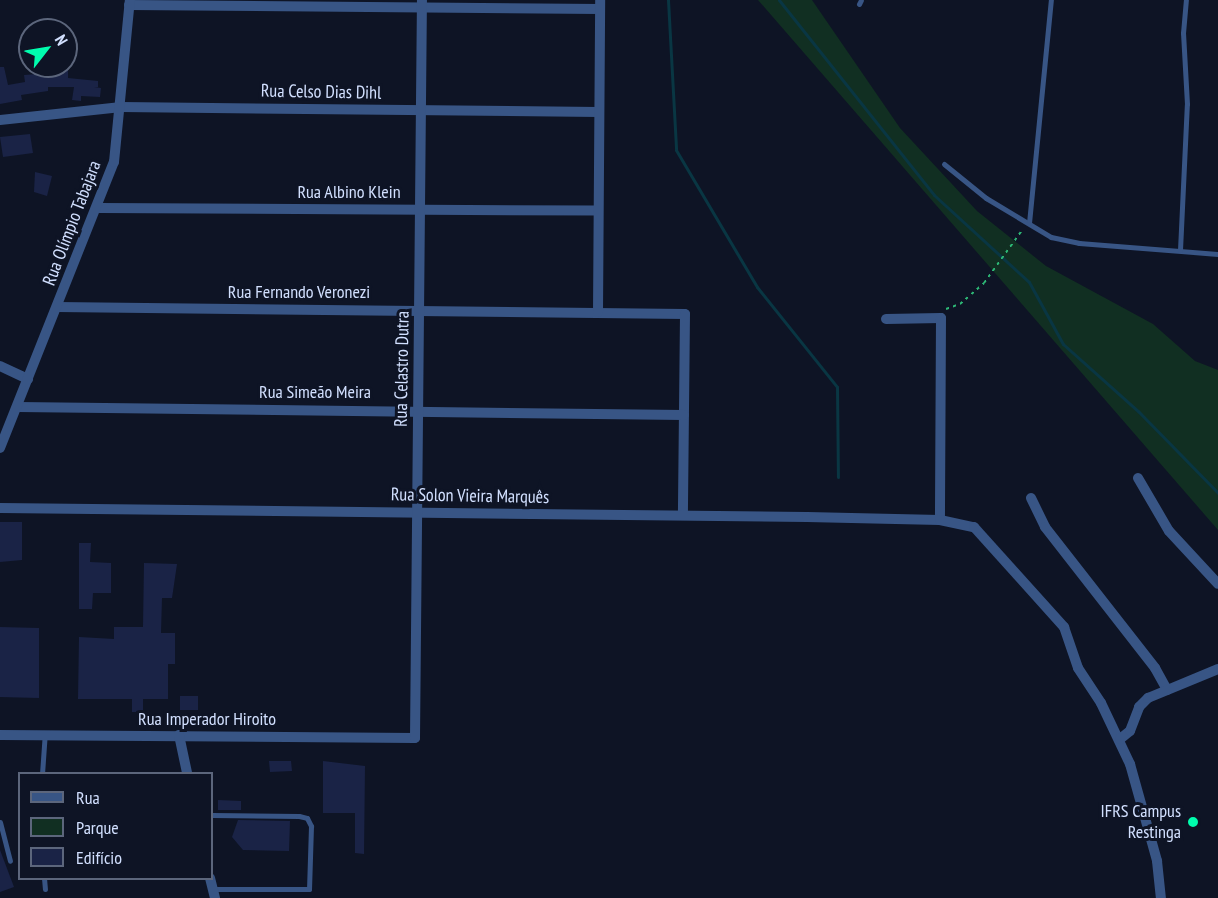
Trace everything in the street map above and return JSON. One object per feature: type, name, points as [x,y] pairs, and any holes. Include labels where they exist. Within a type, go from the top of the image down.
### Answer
[{"type":"street","points":[[130,2],[600,4],[598,312]]},
{"type":"street","name":"Rua Olímpio Tabajara","points":[[0,448],[99,207],[114,162],[130,2]]},
{"type":"street","name":"Rua Celastro Dutra","points":[[415,738],[422,4]]},
{"type":"street","name":"Rua Celso Dias Dihl","points":[[0,120],[43,113],[121,107],[599,112]]},
{"type":"street","name":"Rua Albino Klein","points":[[99,207],[598,211]]},
{"type":"street","name":"Rua Fernando Veronezi","points":[[57,307],[419,309],[685,314],[684,415]]},
{"type":"street","points":[[886,319],[941,318],[940,520]]},
{"type":"street","points":[[0,366],[28,379]]},
{"type":"street","name":"Rua Simeão Meira","points":[[18,407],[418,409],[684,415]]},
{"type":"street","points":[[683,515],[684,415]]},
{"type":"street","points":[[1138,478],[1169,531],[1218,584]]},
{"type":"street","points":[[1032,498],[1045,527],[1155,668],[1167,690]]},
{"type":"street","name":"Rua Solon Vieira Marquês","points":[[0,508],[417,511],[940,520],[974,527],[1051,607],[1064,627],[1082,675],[1120,739],[1157,861],[1161,898]]},
{"type":"street","points":[[1120,739],[1130,731],[1139,707],[1167,690],[1218,669]]},
{"type":"street","name":"Rua Imperador Hiroito","points":[[0,735],[415,738]]},
{"type":"street","points":[[179,735],[187,772]]},
{"type":"lane","points":[[1029,223],[1051,0]]},
{"type":"lane","points":[[1180,250],[1187,104],[1183,33],[1186,0]]},
{"type":"lane","points":[[944,164],[986,198],[1051,237],[1079,243],[1218,254]]},
{"type":"lane","points":[[42,772],[45,735]]},
{"type":"lane","points":[[212,888],[309,889],[311,826],[307,818],[299,816],[213,815]]},
{"type":"lane","points":[[0,822],[10,861]]},
{"type":"lane","points":[[44,880],[45,889]]},
{"type":"path","points":[[940,309],[960,304],[984,283],[1029,223]]},
{"type":"green space","points":[[758,0],[812,0],[900,128],[977,211],[1046,266],[1153,324],[1195,361],[1218,370],[1218,530]]},
{"type":"building","points":[[0,67],[4,67],[8,85],[25,82],[24,78],[98,81],[98,87],[94,87],[101,88],[100,97],[81,96],[81,101],[72,100],[74,87],[48,87],[48,91],[21,95],[22,100],[0,104]]},
{"type":"building","points":[[30,134],[33,153],[3,157],[0,137]]},
{"type":"building","points":[[35,172],[52,176],[47,196],[34,192]]},
{"type":"building","points":[[0,522],[22,522],[22,560],[0,562]]},
{"type":"building","points":[[79,543],[91,543],[90,562],[111,563],[111,593],[93,593],[92,609],[79,609]]},
{"type":"building","points":[[144,563],[177,564],[172,598],[162,598],[161,633],[175,633],[175,664],[168,664],[168,699],[143,699],[143,712],[132,712],[132,699],[78,699],[79,637],[114,639],[114,627],[143,627]]},
{"type":"building","points":[[0,627],[39,628],[39,698],[0,697]]},
{"type":"building","points":[[180,696],[198,696],[198,710],[180,710]]},
{"type":"building","points":[[269,761],[291,761],[292,771],[270,772]]},
{"type":"building","points":[[323,761],[365,766],[364,854],[355,853],[355,813],[323,813]]},
{"type":"building","points":[[218,800],[241,801],[241,810],[218,810]]},
{"type":"building","points":[[238,820],[290,821],[289,851],[243,850],[232,837]]},
{"type":"building","points":[[0,850],[14,887],[0,892]]},
{"type":"waterway","points":[[668,0],[676,150],[757,287],[837,387],[838,477]]},
{"type":"waterway","points":[[779,0],[934,195],[1029,282],[1063,344],[1138,411],[1218,493]]},
{"type":"place","name":"IFRS Campus Restinga","points":[[1193,822]]}]
